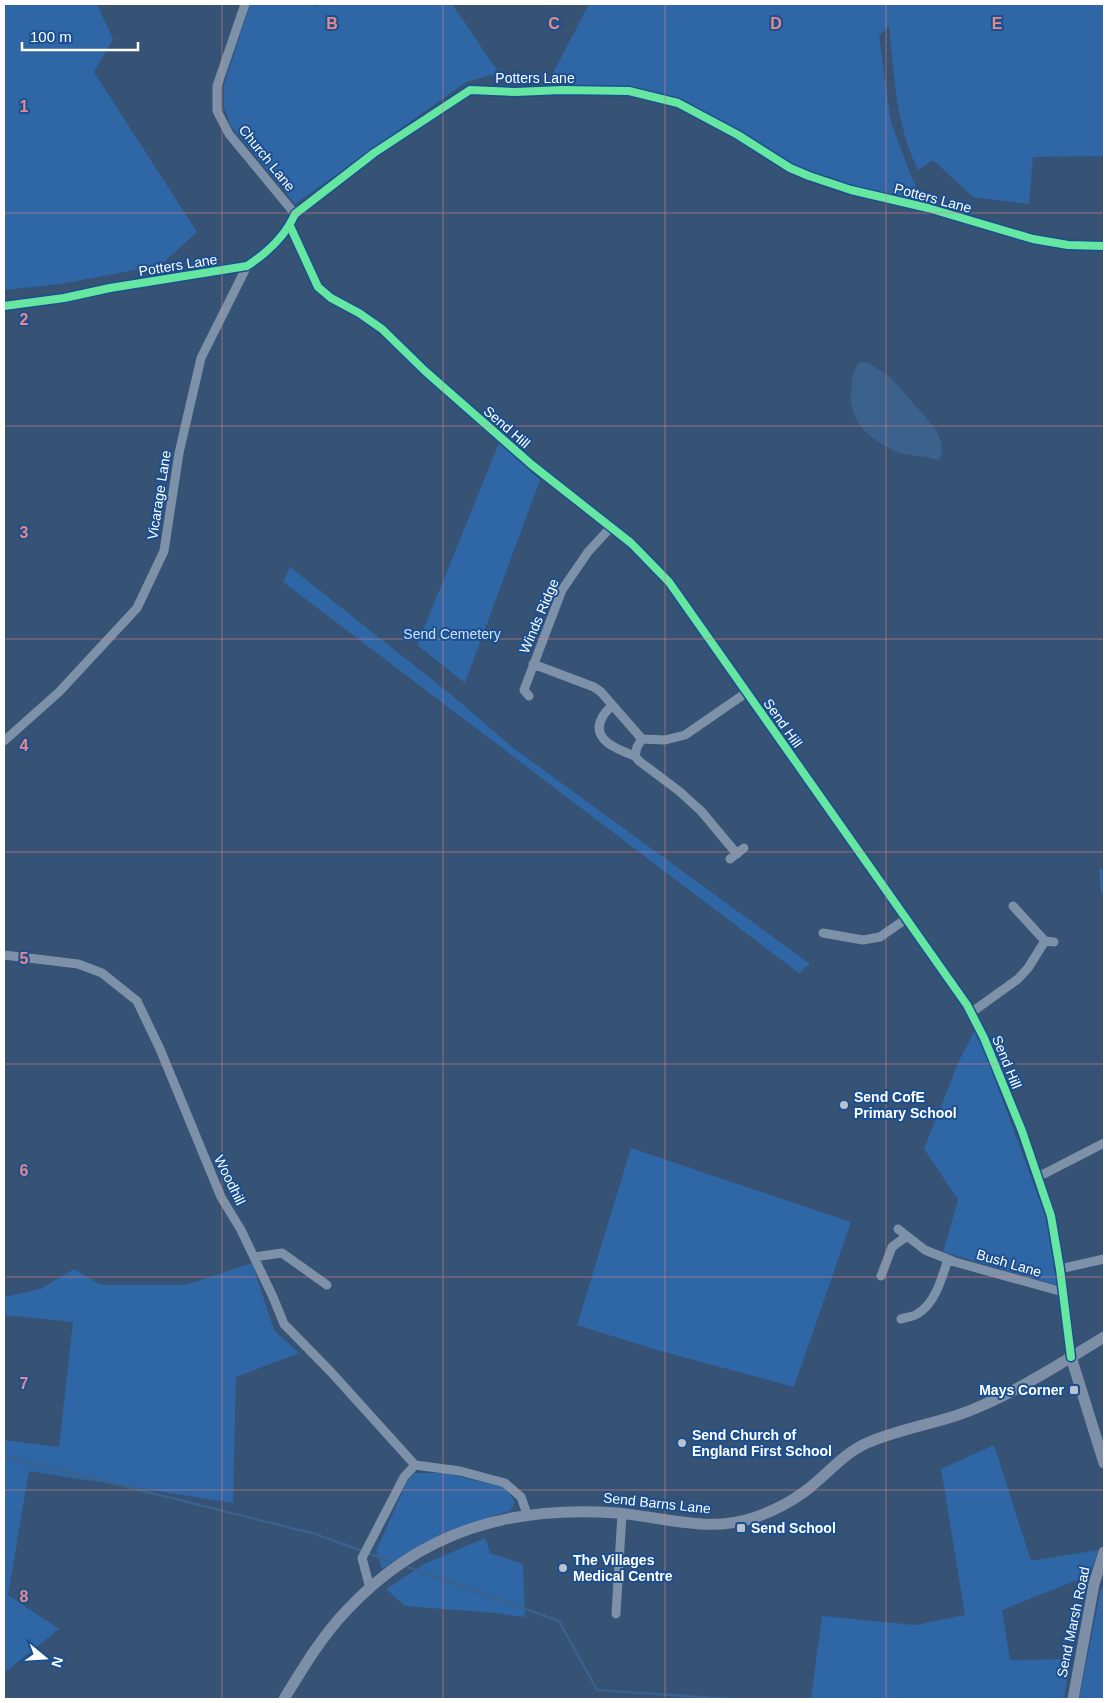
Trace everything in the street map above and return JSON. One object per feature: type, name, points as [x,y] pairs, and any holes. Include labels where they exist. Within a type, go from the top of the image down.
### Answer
[{"type":"main road","name":"Send Barns Lane","points":[[284,1699],[322,1640],[345,1612],[370,1588],[400,1564],[430,1545],[496,1520],[527,1514],[582,1511],[622,1513],[705,1525],[726,1524],[752,1518],[780,1508],[804,1492],[841,1459],[866,1444],[896,1432],[956,1416],[984,1404],[1104,1337]]},
{"type":"main road","points":[[1071,1357],[1104,1462]]},
{"type":"main road","name":"Send Marsh Road","points":[[1073,1699],[1094,1584],[1104,1552]]},
{"type":"street","name":"Church Lane","points":[[245,4],[217,86],[217,111],[229,134],[295,214]]},
{"type":"street","name":"Potters Lane","points":[[4,306],[64,298],[110,288],[247,266],[266,254],[290,226],[295,214],[374,153],[470,90],[629,92],[678,103],[738,135],[790,168],[809,176],[851,190],[928,208],[1033,239],[1068,245],[1104,246]]},
{"type":"street","name":"Send Hill","points":[[290,226],[318,286],[331,298],[359,313],[382,329],[425,371],[532,465],[631,543],[669,582],[906,919],[979,1010],[1051,1216],[1071,1357]]},
{"type":"street","name":"Vicarage Lane","points":[[4,741],[59,692],[137,608],[164,551],[179,453],[201,358],[247,266]]},
{"type":"street","name":"Winds Ridge","points":[[529,696],[524,690],[562,590],[584,558],[611,527]]},
{"type":"street","points":[[533,664],[594,687],[601,692],[642,739],[665,740],[684,735],[746,693]]},
{"type":"street","points":[[612,706],[602,717],[599,728],[603,739],[618,750],[635,756],[679,791],[701,811],[737,854]]},
{"type":"street","points":[[635,756],[642,739]]},
{"type":"street","points":[[979,1010],[1018,979],[1049,941],[1013,906]]},
{"type":"street","points":[[823,933],[863,940],[880,937],[906,919]]},
{"type":"street","name":"Woodhill","points":[[4,955],[78,964],[102,973],[137,1001],[160,1049],[220,1197],[241,1230],[273,1296],[284,1324],[331,1372],[415,1466]]},
{"type":"street","points":[[1038,1177],[1104,1143]]},
{"type":"street","name":"Bush Lane","points":[[898,1229],[925,1250],[948,1259],[1062,1292]]},
{"type":"street","points":[[881,1276],[892,1247],[907,1236]]},
{"type":"street","points":[[254,1257],[282,1253],[327,1285]]},
{"type":"street","points":[[902,1318],[917,1314],[929,1303],[939,1285],[948,1259]]},
{"type":"street","points":[[1060,1269],[1104,1259]]},
{"type":"street","points":[[370,1588],[363,1557],[404,1477],[415,1466],[460,1471],[505,1483],[521,1497],[527,1514]]},
{"type":"street","points":[[616,1614],[622,1513]]},
{"type":"green space","points":[[4,4],[97,4],[113,39],[94,72],[197,232],[161,265],[61,284],[4,290]]},
{"type":"green space","points":[[250,4],[313,4],[314,7],[322,4],[452,4],[499,73],[466,82],[295,204],[231,126],[224,107],[224,85]]},
{"type":"green space","points":[[589,4],[1104,4],[1104,156],[1033,157],[1029,204],[973,197],[933,160],[918,170],[900,118],[889,26],[879,36],[891,122],[911,176],[924,203],[850,186],[795,167],[680,101],[627,88],[546,86]]},
{"type":"green space","name":"Send Cemetery","points":[[499,443],[540,480],[465,683],[417,645]]},
{"type":"green space","points":[[290,567],[454,697],[512,747],[810,964],[800,974],[283,582]]},
{"type":"green space","points":[[1099,869],[1104,869],[1104,893],[1101,893]]},
{"type":"green space","points":[[976,1028],[1046,1218],[1057,1285],[943,1252],[958,1200],[924,1149],[959,1061]]},
{"type":"green space","points":[[631,1148],[851,1222],[794,1387],[650,1348],[577,1325]]},
{"type":"green space","points":[[252,1263],[274,1330],[299,1353],[236,1377],[233,1503],[29,1471],[8,1595],[59,1629],[4,1673],[4,1440],[59,1447],[73,1322],[4,1315],[4,1297],[40,1289],[74,1269],[101,1285],[186,1285]]},
{"type":"green space","points":[[994,1445],[1031,1561],[1098,1550],[1090,1575],[1002,1610],[1010,1660],[1070,1659],[1064,1699],[811,1699],[822,1616],[915,1625],[965,1615],[941,1469]]},
{"type":"green space","points":[[414,1473],[445,1473],[507,1488],[515,1503],[510,1511],[490,1517],[400,1557],[382,1569],[376,1551],[406,1484]]},
{"type":"green space","points":[[485,1538],[490,1553],[523,1564],[525,1617],[405,1606],[386,1589],[424,1564]]},
{"type":"green space","points":[[1104,1588],[1104,1699],[1079,1699],[1101,1589]]},
{"type":"shaded area","points":[[867,362],[890,377],[936,429],[942,444],[940,458],[937,460],[899,453],[875,440],[859,424],[851,404],[852,378],[859,363]]},
{"type":"waterway","points":[[4,1456],[315,1534],[362,1551]]},
{"type":"waterway","points":[[367,1553],[395,1563]]},
{"type":"waterway","points":[[405,1566],[559,1621],[597,1690],[729,1699]]},
{"type":"cycle path","points":[[4,306],[64,298],[110,288],[247,266],[275,244],[295,214],[374,153],[470,90],[515,92],[562,90],[629,91],[678,103],[738,135],[790,168],[809,176],[851,190],[928,208],[1033,239],[1068,245],[1104,246]]},
{"type":"cycle path","points":[[290,226],[318,287],[331,298],[359,313],[382,329],[425,371],[532,465],[631,543],[669,582],[967,1005],[984,1038],[1022,1131],[1051,1216],[1071,1357]]},
{"type":"place","name":"Send CofE Primary School","points":[[844,1105]]},
{"type":"place","name":"Mays Corner","points":[[1074,1390]]},
{"type":"place","name":"Send Church of England First School","points":[[682,1443]]},
{"type":"place","name":"Send School","points":[[741,1528]]},
{"type":"place","name":"The Villages Medical Centre","points":[[563,1568]]}]
